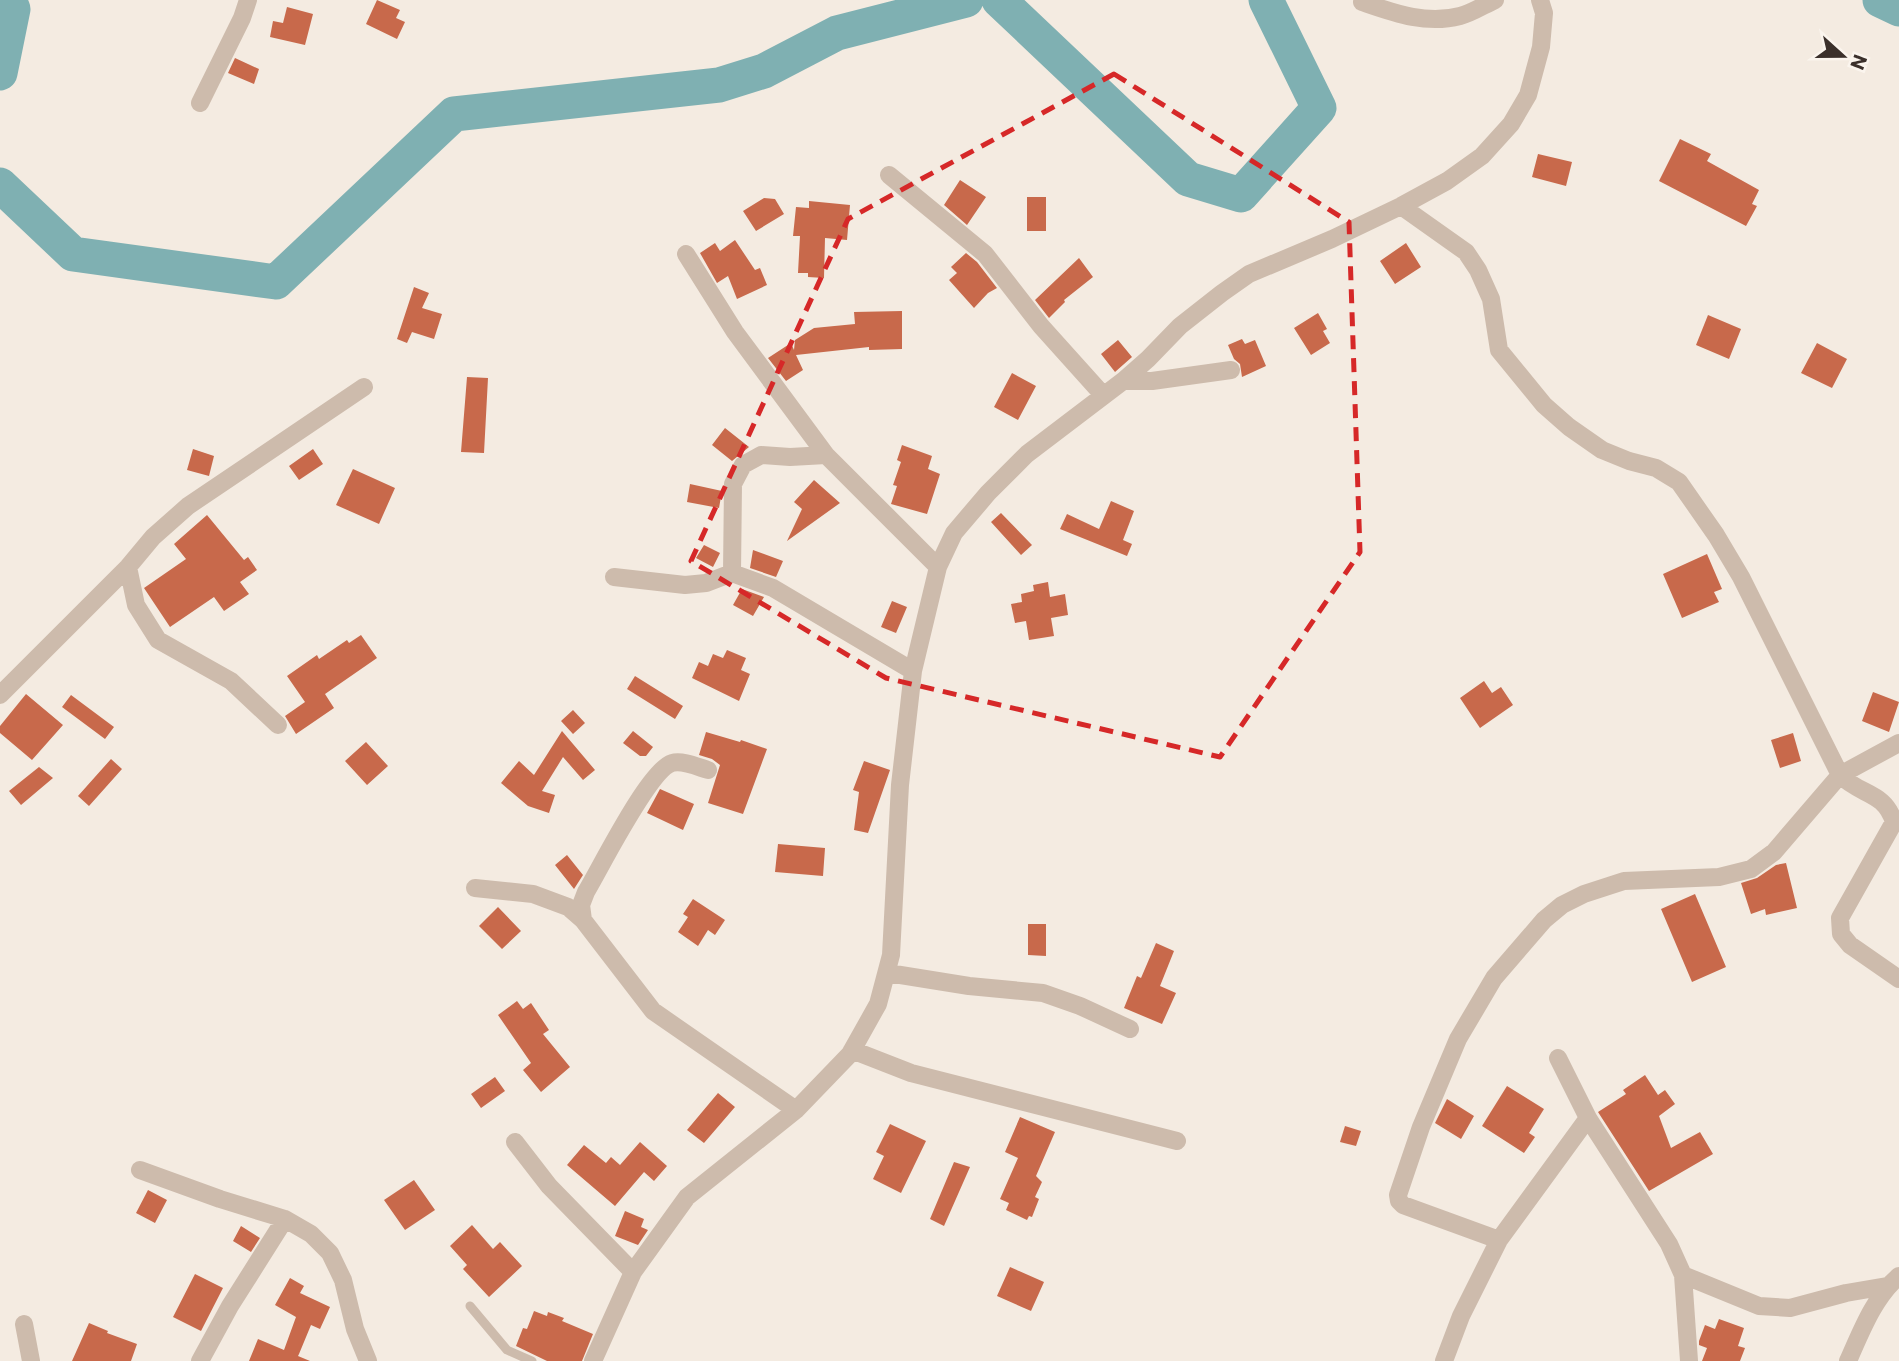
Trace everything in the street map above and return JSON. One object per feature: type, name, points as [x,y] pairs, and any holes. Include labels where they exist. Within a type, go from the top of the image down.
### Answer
[{"type":"street","points":[[200,103],[242,18],[248,0]]},
{"type":"street","points":[[1362,2],[1406,17],[1435,19],[1460,16],[1496,0]]},
{"type":"street","points":[[593,1361],[633,1272],[687,1197],[796,1110],[852,1050],[878,1004],[891,955],[900,785],[913,671],[938,567],[954,533],[1027,454],[1123,381],[1180,326],[1249,274],[1401,206],[1447,181],[1482,156],[1511,124],[1528,94],[1538,59],[1544,12],[1540,0]]},
{"type":"street","points":[[889,175],[985,254],[1041,326],[1103,395]]},
{"type":"street","points":[[1401,206],[1466,252],[1478,270],[1491,299],[1499,350],[1544,405],[1602,450],[1656,468],[1679,482],[1716,535],[1741,577],[1840,775],[1850,785],[1889,807],[1894,822],[1840,918],[1841,934],[1850,945],[1899,979]]},
{"type":"street","points":[[686,254],[735,332],[826,455],[938,567]]},
{"type":"street","points":[[1123,381],[1152,381],[1231,370]]},
{"type":"street","points":[[0,695],[128,567],[153,537],[188,506],[364,387]]},
{"type":"street","points":[[732,573],[733,484],[743,465],[761,455],[826,455]]},
{"type":"street","points":[[128,567],[136,606],[158,640],[231,681],[278,725]]},
{"type":"street","points":[[614,577],[685,585],[706,583],[732,573],[773,588],[913,671]]},
{"type":"street","points":[[1499,1240],[1403,1205],[1398,1195],[1421,1127],[1458,1039],[1494,978],[1544,920],[1562,905],[1584,894],[1624,881],[1719,877],[1751,869],[1774,852],[1840,775],[1899,743]]},
{"type":"street","points":[[583,920],[581,905],[586,892],[648,785],[668,764],[676,761],[708,770]]},
{"type":"street","points":[[475,888],[533,894],[568,907],[583,920],[653,1012],[796,1110]]},
{"type":"street","points":[[888,972],[969,986],[1043,993],[1080,1006],[1130,1029]]},
{"type":"street","points":[[852,1050],[911,1073],[1177,1141]]},
{"type":"street","points":[[1558,1058],[1588,1118],[1669,1244],[1683,1275],[1689,1361]]},
{"type":"street","points":[[1444,1361],[1461,1317],[1499,1240],[1588,1118]]},
{"type":"street","points":[[515,1142],[549,1186],[633,1272]]},
{"type":"street","points":[[140,1170],[285,1219],[311,1234],[330,1253],[343,1280],[355,1329],[368,1361]]},
{"type":"street","points":[[200,1361],[285,1219]]},
{"type":"street","points":[[1683,1275],[1759,1306],[1790,1308],[1893,1281]]},
{"type":"street","points":[[1848,1361],[1862,1330],[1893,1281]]},
{"type":"street","points":[[24,1324],[31,1361]]},
{"type":"lane","points":[[470,1306],[507,1350],[532,1361]]},
{"type":"highlighted area","points":[[1114,74],[1349,222],[1360,552],[1220,757],[886,678],[691,561],[848,219]]},
{"type":"building","points":[[377,0],[400,10],[396,18],[405,22],[397,39],[366,24]]},
{"type":"building","points":[[287,7],[313,14],[305,45],[270,37],[273,21],[283,23]]},
{"type":"building","points":[[235,58],[259,69],[254,84],[228,73]]},
{"type":"building","points":[[1680,139],[1711,154],[1707,161],[1759,190],[1752,204],[1757,206],[1746,226],[1659,181]]},
{"type":"building","points":[[1538,154],[1572,162],[1566,186],[1532,177]]},
{"type":"building","points":[[960,180],[986,197],[967,225],[944,205]]},
{"type":"building","points":[[1027,197],[1046,197],[1046,231],[1027,231]]},
{"type":"building","points":[[764,198],[775,199],[784,214],[756,231],[743,211]]},
{"type":"building","points":[[809,201],[850,205],[847,240],[825,238],[824,278],[798,273],[800,236],[793,236],[796,207],[809,208]]},
{"type":"building","points":[[735,240],[755,270],[760,268],[767,285],[737,299],[728,276],[717,283],[700,253],[715,243],[720,251]]},
{"type":"building","points":[[1406,243],[1421,267],[1395,284],[1380,261]]},
{"type":"building","points":[[966,253],[977,262],[997,288],[988,293],[974,308],[949,280],[957,273],[951,267]]},
{"type":"building","points":[[1079,258],[1093,277],[1064,300],[1049,318],[1035,300]]},
{"type":"building","points":[[414,287],[429,293],[422,308],[442,314],[434,339],[412,332],[407,343],[397,339]]},
{"type":"building","points":[[902,311],[902,349],[869,350],[869,347],[796,355],[803,370],[786,381],[768,358],[791,343],[794,350],[795,340],[814,328],[855,324],[854,312]]},
{"type":"building","points":[[1318,313],[1327,329],[1323,331],[1330,343],[1311,355],[1294,328]]},
{"type":"building","points":[[1708,315],[1741,329],[1729,359],[1696,345]]},
{"type":"building","points":[[1242,339],[1245,344],[1255,340],[1266,366],[1242,377],[1240,364],[1234,359],[1228,345]]},
{"type":"building","points":[[1118,340],[1132,357],[1115,372],[1101,354]]},
{"type":"building","points":[[1817,343],[1847,359],[1832,388],[1801,373]]},
{"type":"building","points":[[1012,373],[1036,386],[1018,420],[994,407]]},
{"type":"building","points":[[467,377],[488,378],[484,453],[461,452]]},
{"type":"building","points":[[725,428],[749,447],[732,461],[712,445]]},
{"type":"building","points":[[902,445],[932,456],[928,469],[940,474],[927,514],[891,504],[897,486],[893,485],[901,462],[897,460]]},
{"type":"building","points":[[193,449],[214,456],[209,476],[187,470]]},
{"type":"building","points":[[313,449],[323,464],[299,480],[289,466]]},
{"type":"building","points":[[353,469],[395,488],[379,524],[336,505]]},
{"type":"building","points":[[814,480],[840,503],[787,541],[802,509],[794,502]]},
{"type":"building","points":[[690,484],[722,491],[719,508],[687,502]]},
{"type":"building","points":[[1111,501],[1134,511],[1123,540],[1132,544],[1127,556],[1060,529],[1067,514],[1099,529]]},
{"type":"building","points":[[1001,513],[1032,545],[1021,555],[991,522]]},
{"type":"building","points":[[207,515],[244,560],[248,557],[257,570],[240,582],[249,594],[224,611],[214,597],[170,627],[144,588],[186,559],[174,544]]},
{"type":"building","points":[[704,545],[720,553],[713,567],[696,558]]},
{"type":"building","points":[[753,550],[783,561],[776,577],[750,568]]},
{"type":"building","points":[[1707,554],[1722,589],[1714,592],[1719,602],[1682,618],[1663,574]]},
{"type":"building","points":[[1048,582],[1050,597],[1065,594],[1068,615],[1051,618],[1054,636],[1029,640],[1026,621],[1015,623],[1011,604],[1022,602],[1021,594],[1034,591],[1033,585]]},
{"type":"building","points":[[742,589],[764,597],[753,616],[733,605]]},
{"type":"building","points":[[892,601],[907,607],[896,633],[881,627]]},
{"type":"building","points":[[361,635],[377,658],[325,694],[334,708],[296,734],[285,716],[305,702],[287,676],[317,655],[319,659],[347,640],[349,643]]},
{"type":"building","points":[[727,650],[746,658],[741,670],[750,674],[739,701],[692,678],[699,662],[708,666],[713,654],[723,658]]},
{"type":"building","points":[[635,676],[683,706],[675,719],[627,689]]},
{"type":"building","points":[[1484,681],[1492,693],[1501,687],[1513,705],[1480,728],[1460,698]]},
{"type":"building","points":[[1873,692],[1899,702],[1889,732],[1862,721]]},
{"type":"building","points":[[26,694],[63,725],[32,760],[0,733],[0,726]]},
{"type":"building","points":[[71,695],[114,727],[105,739],[62,707]]},
{"type":"building","points":[[573,710],[585,723],[573,734],[561,721]]},
{"type":"building","points":[[562,731],[595,770],[583,780],[563,757],[542,791],[555,795],[549,813],[528,806],[501,783],[519,761],[534,775]]},
{"type":"building","points":[[633,731],[653,747],[646,756],[640,756],[623,743]]},
{"type":"building","points":[[706,732],[767,749],[743,814],[708,803],[720,765],[699,755]]},
{"type":"building","points":[[1793,733],[1801,761],[1780,768],[1771,740]]},
{"type":"building","points":[[366,742],[388,766],[367,785],[345,761]]},
{"type":"building","points":[[111,759],[122,769],[89,806],[78,796]]},
{"type":"building","points":[[864,761],[890,770],[868,833],[854,830],[859,792],[853,790]]},
{"type":"building","points":[[39,767],[53,778],[21,805],[9,791]]},
{"type":"building","points":[[660,789],[694,804],[683,830],[647,813]]},
{"type":"building","points":[[778,844],[825,848],[823,876],[775,872]]},
{"type":"building","points":[[567,855],[583,875],[574,889],[555,865]]},
{"type":"building","points":[[1786,863],[1797,908],[1766,915],[1765,909],[1751,914],[1741,883],[1757,878],[1776,865]]},
{"type":"building","points":[[1695,894],[1726,967],[1692,982],[1661,909]]},
{"type":"building","points":[[693,899],[725,920],[715,935],[708,930],[698,946],[678,932],[688,917],[683,914]]},
{"type":"building","points":[[498,907],[521,931],[502,949],[479,926]]},
{"type":"building","points":[[1028,924],[1046,924],[1046,956],[1028,955]]},
{"type":"building","points":[[1156,943],[1174,951],[1160,986],[1176,993],[1162,1024],[1124,1008],[1137,976],[1141,978]]},
{"type":"building","points":[[517,1001],[523,1009],[531,1003],[549,1030],[543,1034],[570,1067],[541,1092],[523,1070],[531,1063],[498,1015]]},
{"type":"building","points":[[1645,1075],[1658,1095],[1665,1090],[1675,1104],[1659,1116],[1671,1148],[1700,1132],[1713,1154],[1649,1191],[1598,1112],[1626,1094],[1623,1090]]},
{"type":"building","points":[[495,1077],[505,1091],[481,1108],[471,1094]]},
{"type":"building","points":[[1507,1086],[1544,1109],[1529,1133],[1535,1137],[1524,1153],[1482,1126]]},
{"type":"building","points":[[718,1093],[735,1107],[704,1143],[687,1130]]},
{"type":"building","points":[[1447,1099],[1474,1116],[1461,1139],[1435,1123]]},
{"type":"building","points":[[1020,1117],[1055,1132],[1036,1176],[1042,1182],[1035,1197],[1039,1199],[1032,1217],[1029,1216],[1027,1220],[1006,1210],[1009,1203],[1000,1199],[1018,1158],[1005,1152]]},
{"type":"building","points":[[890,1124],[926,1141],[901,1193],[873,1179],[884,1156],[876,1152]]},
{"type":"building","points":[[1345,1126],[1361,1131],[1356,1146],[1340,1142]]},
{"type":"building","points":[[640,1142],[667,1166],[654,1181],[644,1172],[615,1206],[567,1165],[584,1145],[606,1163],[611,1157],[620,1165]]},
{"type":"building","points":[[954,1162],[970,1167],[944,1226],[930,1219]]},
{"type":"building","points":[[414,1180],[435,1210],[405,1230],[384,1200]]},
{"type":"building","points":[[148,1190],[167,1200],[155,1223],[136,1213]]},
{"type":"building","points":[[625,1211],[644,1219],[641,1227],[648,1230],[638,1245],[615,1236]]},
{"type":"building","points":[[472,1225],[493,1249],[500,1242],[522,1266],[489,1297],[463,1269],[467,1265],[450,1246]]},
{"type":"building","points":[[241,1226],[260,1238],[251,1252],[233,1241]]},
{"type":"building","points":[[1010,1267],[1044,1282],[1031,1311],[997,1296]]},
{"type":"building","points":[[195,1274],[223,1288],[201,1331],[173,1317]]},
{"type":"building","points":[[290,1278],[304,1286],[300,1293],[330,1307],[320,1329],[311,1325],[298,1356],[310,1361],[249,1361],[258,1339],[284,1350],[296,1317],[275,1305]]},
{"type":"building","points":[[534,1311],[547,1316],[548,1312],[564,1318],[562,1321],[593,1334],[582,1361],[547,1361],[516,1346]]},
{"type":"building","points":[[1719,1319],[1744,1328],[1738,1346],[1745,1348],[1740,1361],[1702,1361],[1707,1348],[1699,1345],[1699,1341],[1705,1325],[1715,1329]]},
{"type":"building","points":[[89,1323],[137,1344],[131,1361],[72,1361]]},
{"type":"waterway","points":[[0,73],[13,9],[9,0]]},
{"type":"waterway","points":[[0,185],[73,254],[276,282],[454,114],[719,85],[764,71],[837,33],[966,0]]},
{"type":"waterway","points":[[999,0],[1188,179],[1241,195],[1319,108],[1266,0]]},
{"type":"waterway","points":[[1880,0],[1899,9]]}]
